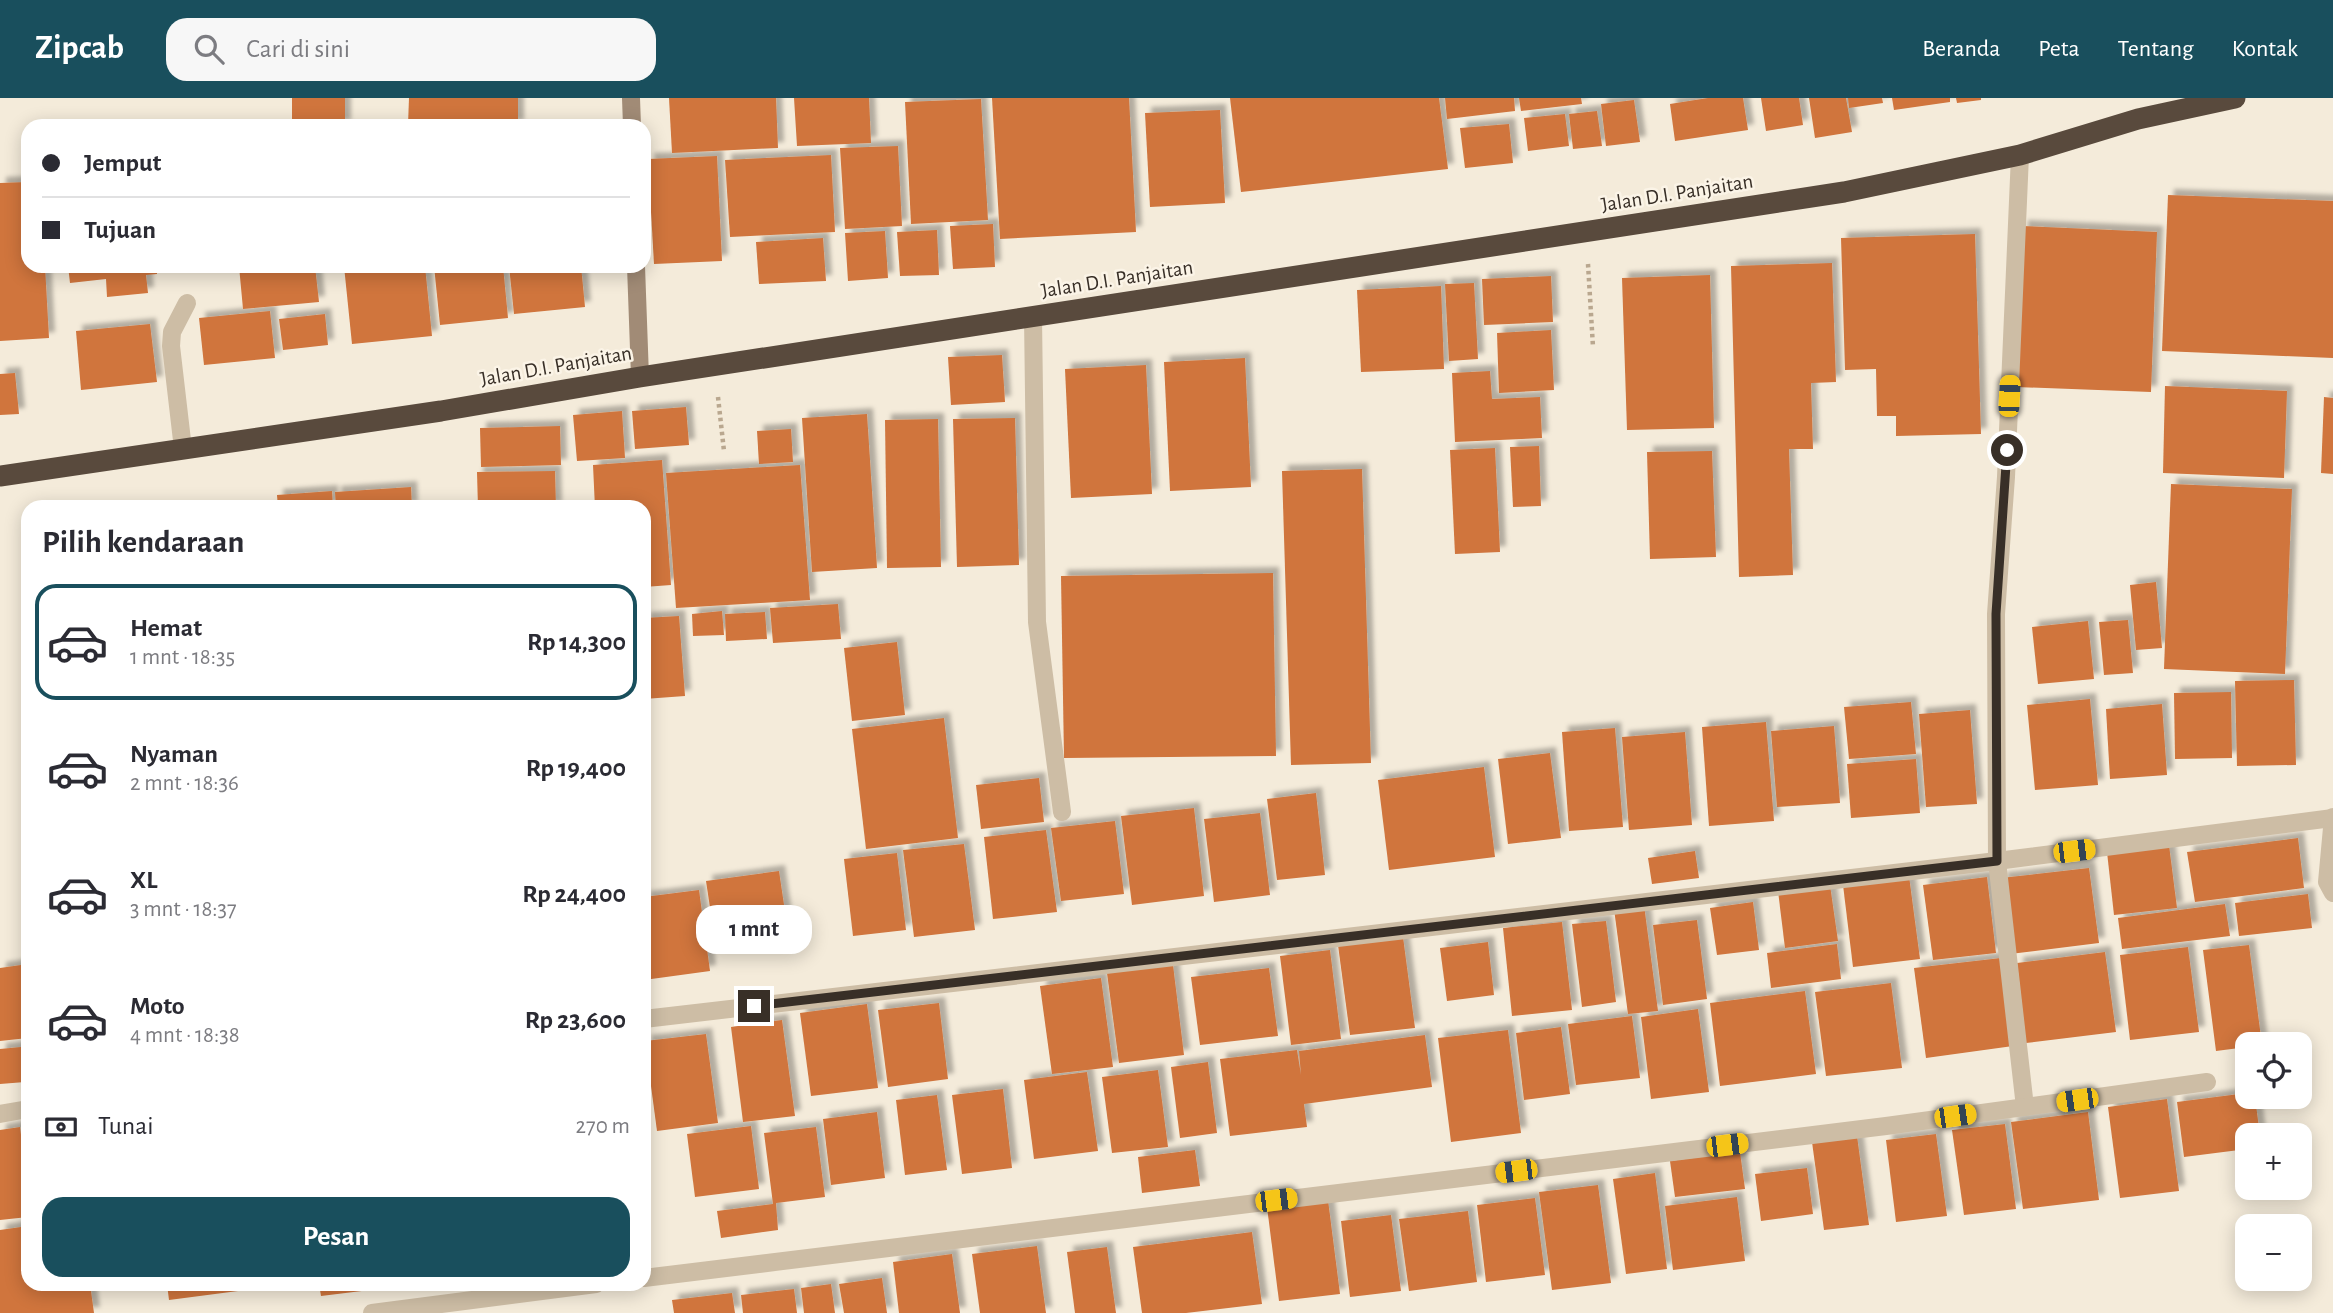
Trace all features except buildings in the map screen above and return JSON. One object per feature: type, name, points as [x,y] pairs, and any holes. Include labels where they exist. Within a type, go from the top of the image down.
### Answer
[{"type":"highway","name":"Jalan D.I. Panjaitan","points":[[0,476],[441,411],[714,365],[1844,192],[2020,155],[2138,119],[2235,98]]},
{"type":"street","points":[[631,98],[632,119]]},
{"type":"street","points":[[2020,155],[2006,477],[1996,614],[1997,861],[2025,1107]]},
{"type":"street","points":[[636,273],[640,377]]},
{"type":"street","points":[[183,449],[171,346],[172,332],[187,303]]},
{"type":"street","points":[[1033,317],[1037,622],[1062,812]]},
{"type":"street","points":[[651,1018],[1997,861],[2333,817],[2327,882],[2333,893]]},
{"type":"street","points":[[651,1278],[1872,1128],[2207,1082]]},
{"type":"street","points":[[0,1114],[21,1111]]},
{"type":"street","points":[[372,1313],[542,1291]]},
{"type":"path","points":[[1586,232],[1593,347]]},
{"type":"path","points":[[714,365],[724,451]]},
{"type":"route","points":[[754,1006],[1997,861],[1996,614],[2007,450]]}]
